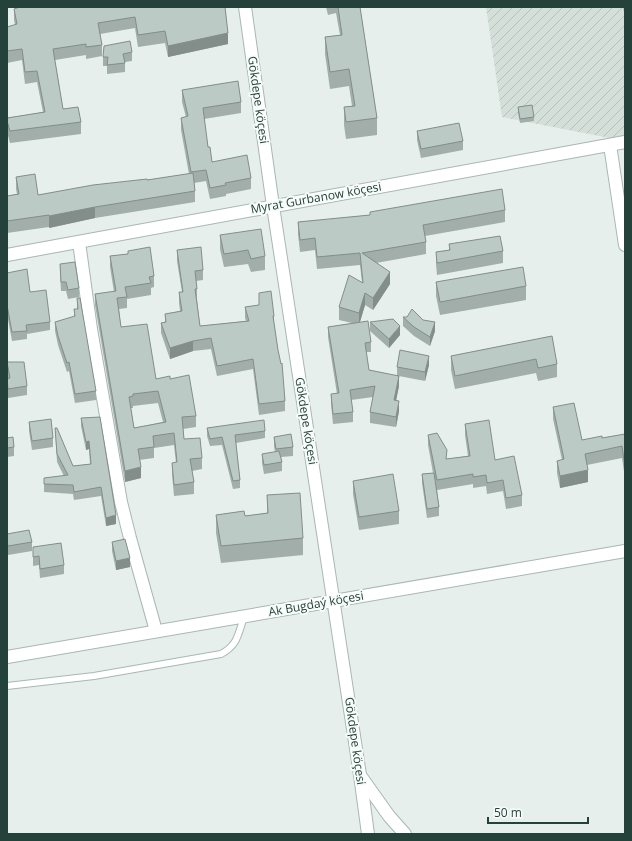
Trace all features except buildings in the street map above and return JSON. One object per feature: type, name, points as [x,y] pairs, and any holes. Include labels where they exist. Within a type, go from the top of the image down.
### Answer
[{"type":"street","name":"Gökdepe köçesi","points":[[245,7],[368,834]]},
{"type":"street","name":"Myrat Gurbanow köçesi","points":[[7,255],[625,142]]},
{"type":"street","points":[[610,145],[625,245]]},
{"type":"street","points":[[79,242],[91,329],[121,502],[156,631]]},
{"type":"street","name":"Ak Bugdaý köçesi","points":[[7,657],[625,551]]},
{"type":"street","points":[[360,775],[389,816],[405,834]]},
{"type":"lane","points":[[7,686],[94,676],[221,654],[230,649],[236,640],[244,616]]},
{"type":"shaded area","points":[[486,7],[625,7],[625,141],[502,117]]}]
